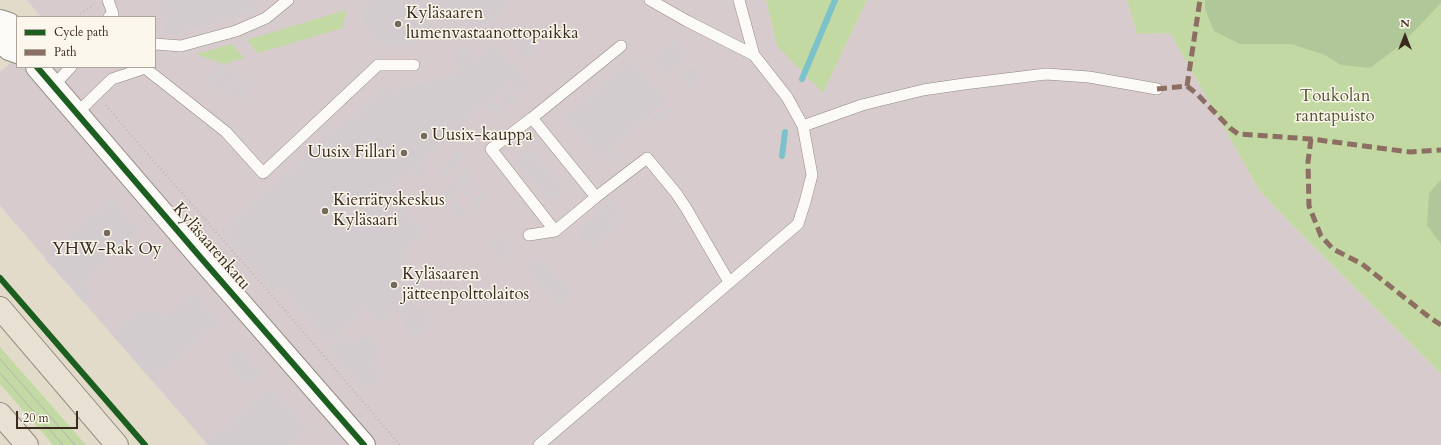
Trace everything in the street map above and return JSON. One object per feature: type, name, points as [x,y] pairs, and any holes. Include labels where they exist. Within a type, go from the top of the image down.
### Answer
[{"type":"main road","points":[[0,308],[117,445]]},
{"type":"main road","points":[[0,414],[27,445]]},
{"type":"street","points":[[0,21],[9,24],[16,31]]},
{"type":"street","points":[[0,40],[9,49],[16,52]]},
{"type":"street","name":"Kyläsaarenkatu","points":[[38,68],[364,445]]},
{"type":"lane","points":[[108,0],[113,16]]},
{"type":"lane","points":[[156,44],[181,46],[236,31],[266,18],[288,0]]},
{"type":"lane","points":[[650,0],[687,22],[754,55]]},
{"type":"lane","points":[[539,445],[798,224],[806,202],[812,175],[803,126],[786,97],[754,55],[739,0]]},
{"type":"lane","points":[[555,231],[490,149],[532,118],[621,46]]},
{"type":"lane","points":[[77,113],[112,79],[145,68],[226,132],[263,172],[378,65],[414,66]]},
{"type":"lane","points":[[53,86],[70,68]]},
{"type":"lane","points":[[803,126],[862,105],[923,90],[1046,74],[1089,77],[1156,89]]},
{"type":"lane","points":[[532,118],[596,197]]},
{"type":"lane","points":[[529,235],[555,231],[647,158],[680,198],[729,282]]},
{"type":"path","points":[[79,16],[94,4]]},
{"type":"path","points":[[97,94],[400,445]]},
{"type":"shaded area","points":[[27,0],[766,0],[777,46],[823,93],[867,0],[1127,0],[1137,34],[1170,33],[1260,191],[1441,374],[1441,445],[208,445],[0,206],[0,72],[16,59],[16,68],[156,68],[156,16],[40,16]]},
{"type":"green space","points":[[766,0],[867,0],[823,93],[777,46]]},
{"type":"green space","name":"Toukolan rantapuisto","points":[[1127,0],[1441,0],[1441,374],[1260,191],[1170,33],[1137,34]]},
{"type":"green space","points":[[1205,0],[1441,0],[1441,3],[1402,44],[1370,68],[1341,65],[1325,55],[1291,44],[1240,44],[1214,31],[1205,9]]},
{"type":"green space","points":[[346,10],[343,28],[258,53],[247,40]]},
{"type":"green space","points":[[232,44],[244,58],[224,64],[196,54]]},
{"type":"green space","points":[[1441,180],[1441,244],[1427,225],[1429,193]]},
{"type":"green space","points":[[0,347],[86,445],[53,445],[0,384]]},
{"type":"building","points":[[157,0],[255,0],[259,11],[167,36]]},
{"type":"building","name":"Kyläsaaren lumenvastaanottopaikka","points":[[366,0],[506,0],[497,17],[486,25],[472,27],[459,25],[443,12],[432,15],[429,27],[422,38],[411,45],[392,47],[377,41],[369,33],[363,14]]},
{"type":"building","points":[[523,30],[538,50],[526,60],[510,41]]},
{"type":"building","points":[[675,40],[689,55],[664,77],[651,62]]},
{"type":"building","name":"Kierrätyskeskus Kyläsaari","points":[[493,44],[530,86],[520,94],[510,82],[504,87],[517,101],[510,107],[497,93],[492,98],[504,111],[497,117],[485,104],[419,163],[426,171],[418,178],[411,171],[388,191],[425,232],[399,255],[423,283],[407,297],[416,307],[425,310],[429,314],[431,318],[429,328],[422,334],[412,334],[405,328],[403,318],[395,309],[379,323],[366,309],[328,342],[279,286],[273,291],[221,231],[326,139],[319,132],[328,124],[335,131],[388,85],[394,91],[459,73],[454,51],[470,47],[473,61]]},
{"type":"building","points":[[631,60],[666,101],[600,158],[564,117]]},
{"type":"building","points":[[215,64],[254,82],[250,90],[211,73]]},
{"type":"building","points":[[693,67],[702,77],[690,87],[681,76]]},
{"type":"building","points":[[208,74],[247,92],[243,101],[204,83]]},
{"type":"building","points":[[666,106],[671,111],[654,126],[649,122]]},
{"type":"building","points":[[530,149],[564,188],[549,201],[515,162]]},
{"type":"building","points":[[457,150],[464,158],[445,177],[439,170],[453,158],[451,156]]},
{"type":"building","points":[[617,150],[621,155],[607,166],[603,160]]},
{"type":"building","points":[[468,170],[473,178],[446,201],[440,194]]},
{"type":"building","points":[[474,182],[477,186],[466,196],[463,193]]},
{"type":"building","points":[[479,192],[485,197],[477,206],[472,200]]},
{"type":"building","points":[[110,199],[139,231],[81,283],[93,296],[84,303],[45,259],[51,255],[49,253]]},
{"type":"building","points":[[455,200],[468,214],[462,220],[449,206]]},
{"type":"building","points":[[611,201],[626,218],[618,225],[603,208]]},
{"type":"building","points":[[602,208],[617,227],[593,247],[588,240],[585,242],[580,236],[582,234],[577,228]]},
{"type":"building","points":[[503,235],[516,248],[503,261],[489,247]]},
{"type":"building","points":[[536,256],[572,293],[559,305],[524,268]]},
{"type":"building","points":[[194,292],[220,322],[151,380],[112,334],[139,311],[160,313],[165,318]]},
{"type":"building","points":[[346,334],[355,343],[367,334],[380,349],[375,353],[377,357],[372,362],[383,375],[365,390],[329,349]]},
{"type":"building","points":[[239,349],[261,374],[248,385],[226,360]]},
{"type":"building","points":[[272,387],[308,429],[289,445],[208,445],[206,443]]},
{"type":"waterway","points":[[802,79],[835,0]]},
{"type":"waterway","points":[[782,156],[785,132]]},
{"type":"tram line","points":[[0,359],[75,445]]},
{"type":"tram line","points":[[0,373],[63,445]]},
{"type":"marked path","points":[[1187,86],[1200,0]]},
{"type":"marked path","points":[[1157,89],[1187,86],[1238,134],[1311,139],[1410,152],[1441,150]]},
{"type":"marked path","points":[[1311,139],[1308,162],[1309,206],[1321,236],[1333,249],[1362,264],[1441,325]]},
{"type":"cycle path","points":[[38,68],[364,445]]},
{"type":"cycle path","points":[[0,278],[145,445]]},
{"type":"place","name":"Kyläsaaren lumenvastaanottopaikka","points":[[398,24]]},
{"type":"place","name":"Uusix-kauppa","points":[[424,136]]},
{"type":"place","name":"Uusix Fillari","points":[[404,153]]},
{"type":"place","name":"Kierrätyskeskus Kyläsaari","points":[[325,211]]},
{"type":"place","name":"YHW-Rak Oy","points":[[107,233]]},
{"type":"place","name":"Kyläsaaren jätteenpolttolaitos","points":[[394,285]]}]
